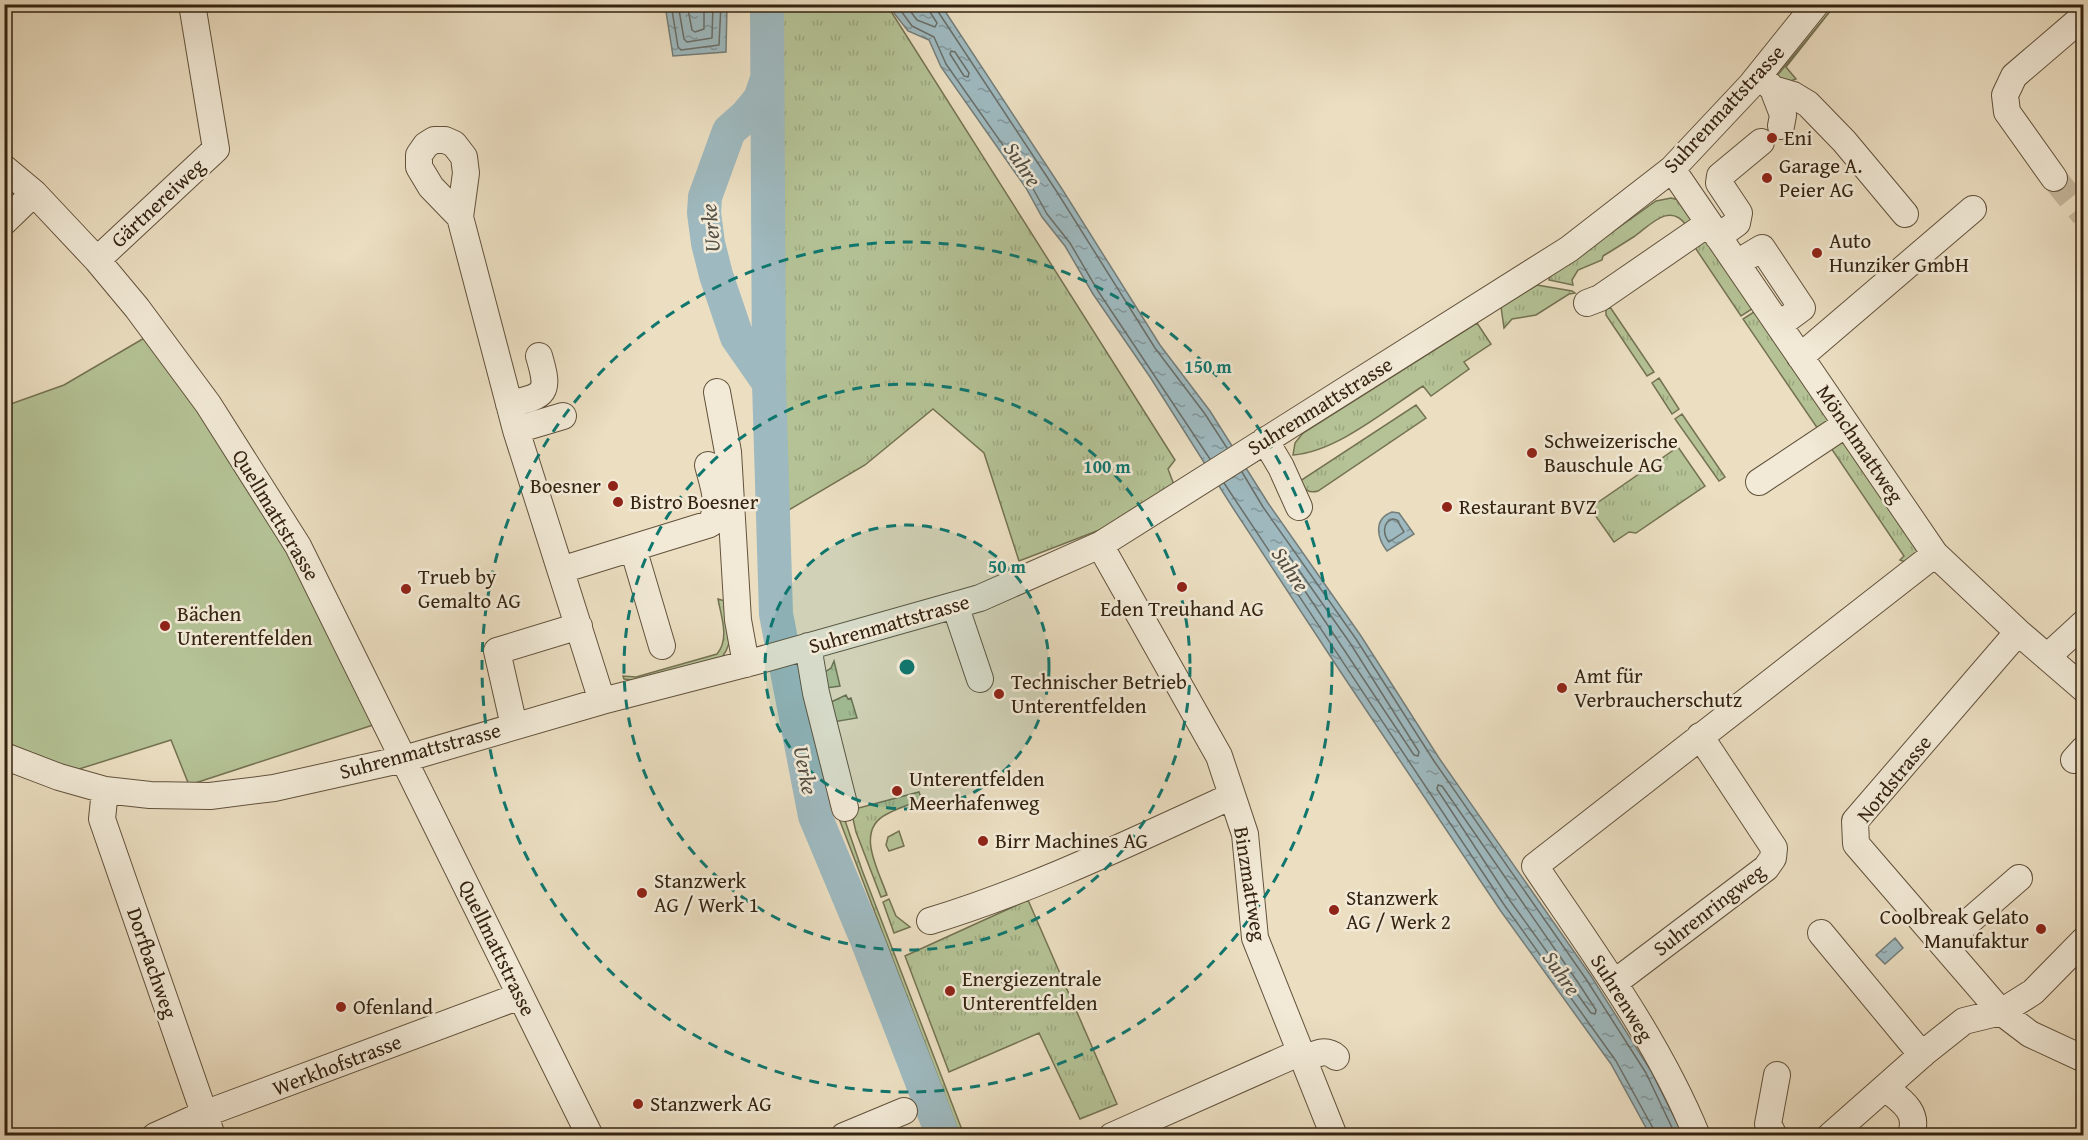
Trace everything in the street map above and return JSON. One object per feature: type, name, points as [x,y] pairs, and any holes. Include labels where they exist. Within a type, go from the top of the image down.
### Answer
[{"type":"street","name":"Gärtnereiweg","points":[[97,260],[216,149],[192,4]]},
{"type":"street","name":"Suhrenmattstrasse","points":[[4,756],[59,777],[105,790],[150,795],[210,796],[274,788],[404,759],[602,701],[749,663],[980,598],[1100,545],[1569,249],[1672,169],[1766,82],[1815,4]]},
{"type":"street","points":[[2054,178],[2007,112],[2005,95],[2013,76],[2084,16]]},
{"type":"street","points":[[1587,303],[1600,298],[1714,230],[1737,223],[1739,213],[1719,183],[1720,176],[1771,134],[1783,115],[1766,82]]},
{"type":"street","points":[[1766,82],[1808,104],[1844,141],[1905,214]]},
{"type":"street","name":"Quellmattstrasse","points":[[4,168],[34,193],[97,260],[137,308],[208,404],[298,546],[502,954],[520,996],[590,1136]]},
{"type":"street","name":"Mönchmattweg","points":[[1672,169],[1935,554],[2018,632],[2084,689]]},
{"type":"street","points":[[4,222],[34,193]]},
{"type":"street","points":[[1800,357],[1973,209]]},
{"type":"street","points":[[460,217],[516,430],[602,701]]},
{"type":"street","points":[[509,404],[539,396],[545,381],[539,356]]},
{"type":"street","points":[[717,392],[728,452],[738,620],[749,663]]},
{"type":"street","points":[[516,430],[563,417]]},
{"type":"street","points":[[1760,482],[1846,424]]},
{"type":"street","points":[[1258,444],[1281,467],[1299,507]]},
{"type":"street","points":[[561,570],[710,524],[715,517],[716,497],[708,465]]},
{"type":"street","name":"Binzmattweg","points":[[1100,545],[1219,756],[1245,834],[1255,938],[1334,1136]]},
{"type":"street","points":[[633,548],[662,646]]},
{"type":"street","points":[[1700,736],[1935,554]]},
{"type":"street","points":[[955,605],[980,679]]},
{"type":"street","points":[[2047,657],[2084,623]]},
{"type":"street","points":[[514,726],[497,651],[579,626]]},
{"type":"street","name":"Nordstrasse","points":[[2018,632],[1855,821],[1856,844],[2001,1012],[2030,1034],[2084,1059]]},
{"type":"street","points":[[804,648],[845,808]]},
{"type":"street","name":"Suhrenweg","points":[[1697,1136],[1683,1099],[1614,983],[1535,867],[1700,736]]},
{"type":"street","name":"Suhrenringweg","points":[[1614,983],[1766,868],[1773,858],[1774,848],[1700,736]]},
{"type":"street","name":"Dorfbachweg","points":[[105,790],[102,819],[208,1125]]},
{"type":"street","points":[[930,921],[983,905],[1055,877],[1232,796]]},
{"type":"street","points":[[1943,944],[2019,878]]},
{"type":"street","points":[[1821,933],[1922,1055]]},
{"type":"street","points":[[1830,1136],[1964,1021],[2001,1012],[2033,993],[2084,940]]},
{"type":"street","name":"Werkhofstrasse","points":[[155,1136],[208,1125],[520,996]]},
{"type":"street","points":[[1112,1136],[1302,1055],[1324,1051],[1336,1057]]},
{"type":"street","points":[[1774,1136],[1768,1124],[1778,1075]]},
{"type":"street","points":[[1885,1088],[1909,1107],[1914,1120],[1910,1136]]},
{"type":"street","points":[[844,1136],[904,1111]]},
{"type":"green space","points":[[779,5],[887,5],[1175,460],[1168,469],[1174,485],[1102,529],[1019,561],[984,453],[933,409],[865,465],[782,514]]},
{"type":"green space","points":[[1835,5],[1786,67],[1796,79],[1788,82],[1776,77]]},
{"type":"green space","points":[[1671,198],[1679,200],[1691,219],[1686,225],[1680,218],[1667,215],[1603,256],[1602,260],[1578,270],[1572,280],[1573,285],[1549,280],[1550,276],[1656,201]]},
{"type":"green space","points":[[1708,237],[1755,307],[1741,316],[1694,246]]},
{"type":"green space","points":[[1537,285],[1575,293],[1569,294],[1536,315],[1512,319],[1504,328],[1501,307]]},
{"type":"green space","points":[[1610,307],[1654,372],[1647,376],[1606,315],[1606,310]]},
{"type":"green space","points":[[1757,310],[1832,420],[1818,429],[1743,319]]},
{"type":"green space","points":[[1477,323],[1491,344],[1464,362],[1469,369],[1431,396],[1423,386],[1343,438],[1309,452],[1293,455],[1295,443],[1303,433]]},
{"type":"green space","name":"Bächen Unterentfelden","points":[[146,337],[163,357],[277,527],[373,725],[189,785],[171,740],[76,770],[5,742],[5,406],[64,385]]},
{"type":"green space","points":[[1659,378],[1679,409],[1672,414],[1652,383]]},
{"type":"green space","points":[[1416,405],[1426,418],[1318,491],[1309,491],[1303,486],[1300,481]]},
{"type":"green space","points":[[1682,414],[1725,477],[1719,481],[1675,419]]},
{"type":"green space","points":[[1843,440],[1926,555],[1915,566],[1900,560],[1904,556],[1831,448]]},
{"type":"green space","points":[[1678,447],[1705,486],[1636,533],[1629,532],[1614,542],[1590,508]]},
{"type":"green space","points":[[718,599],[732,603],[730,640],[720,659],[640,681],[624,679],[623,676],[636,677],[717,654],[724,634]]},
{"type":"green space","points":[[834,661],[840,686],[826,688],[825,672],[831,668]]},
{"type":"green space","points":[[801,689],[809,693],[840,806],[862,870],[964,1135],[960,1135],[835,808]]},
{"type":"green space","points":[[846,695],[848,699],[851,698],[857,718],[833,722],[829,703]]},
{"type":"green space","points":[[919,792],[922,800],[887,814],[877,821],[872,830],[870,840],[872,852],[887,895],[881,897],[856,832],[851,810]]},
{"type":"green space","points":[[899,831],[904,846],[889,851],[886,845],[888,837]]},
{"type":"green space","points":[[889,899],[896,916],[910,927],[894,933],[883,902]]},
{"type":"green space","points":[[1028,900],[1117,1104],[1080,1119],[1039,1033],[949,1072],[905,956]]},
{"type":"water","points":[[665,5],[727,5],[726,52],[673,56]]},
{"type":"water","name":"Suhre","points":[[890,5],[941,5],[1062,189],[1160,345],[1210,411],[1268,503],[1361,636],[1439,758],[1591,976],[1651,1071],[1683,1135],[1650,1135],[1611,1064],[1500,910],[1340,671],[1150,377],[1093,294],[1065,246],[1042,217],[1026,188],[941,67],[929,40],[908,31]]},
{"type":"water","points":[[1392,512],[1399,513],[1414,534],[1387,551],[1379,535],[1379,524],[1386,515]]},
{"type":"water","points":[[1895,938],[1903,948],[1885,964],[1876,955]]},
{"type":"waterway","name":"Uerke","points":[[767,4],[769,383],[776,614],[815,816],[867,940],[943,1136]]},
{"type":"waterway","name":"Uerke","points":[[767,79],[760,99],[729,131],[705,197],[704,213],[716,275],[737,337],[769,383]]},
{"type":"tunnel","points":[[2054,178],[2084,215]]},
{"type":"place","name":"Eni","points":[[1772,138]]},
{"type":"place","name":"Garage A. Peier AG","points":[[1767,178]]},
{"type":"place","name":"Auto Hunziker GmbH","points":[[1817,253]]},
{"type":"place","name":"Schweizerische Bauschule AG","points":[[1532,453]]},
{"type":"place","name":"Boesner","points":[[613,486]]},
{"type":"place","name":"Bistro Boesner","points":[[618,502]]},
{"type":"place","name":"Restaurant BVZ","points":[[1447,507]]},
{"type":"place","name":"Eden Treuhand AG","points":[[1182,587]]},
{"type":"place","name":"Trueb by Gemalto AG","points":[[406,589]]},
{"type":"place","name":"Bächen Unterentfelden","points":[[165,626]]},
{"type":"place","name":"Amt für Verbraucherschutz","points":[[1562,688]]},
{"type":"place","name":"Technischer Betrieb Unterentfelden","points":[[999,694]]},
{"type":"place","name":"Unterentfelden Meerhafenweg","points":[[897,791]]},
{"type":"place","name":"Birr Machines AG","points":[[983,841]]},
{"type":"place","name":"Stanzwerk AG / Werk 1","points":[[642,893]]},
{"type":"place","name":"Stanzwerk AG / Werk 2","points":[[1334,910]]},
{"type":"place","name":"Coolbreak Gelato Manufaktur","points":[[2041,929]]},
{"type":"place","name":"Energiezentrale Unterentfelden","points":[[950,991]]},
{"type":"place","name":"Ofenland","points":[[341,1007]]},
{"type":"place","name":"Stanzwerk AG","points":[[638,1104]]}]
